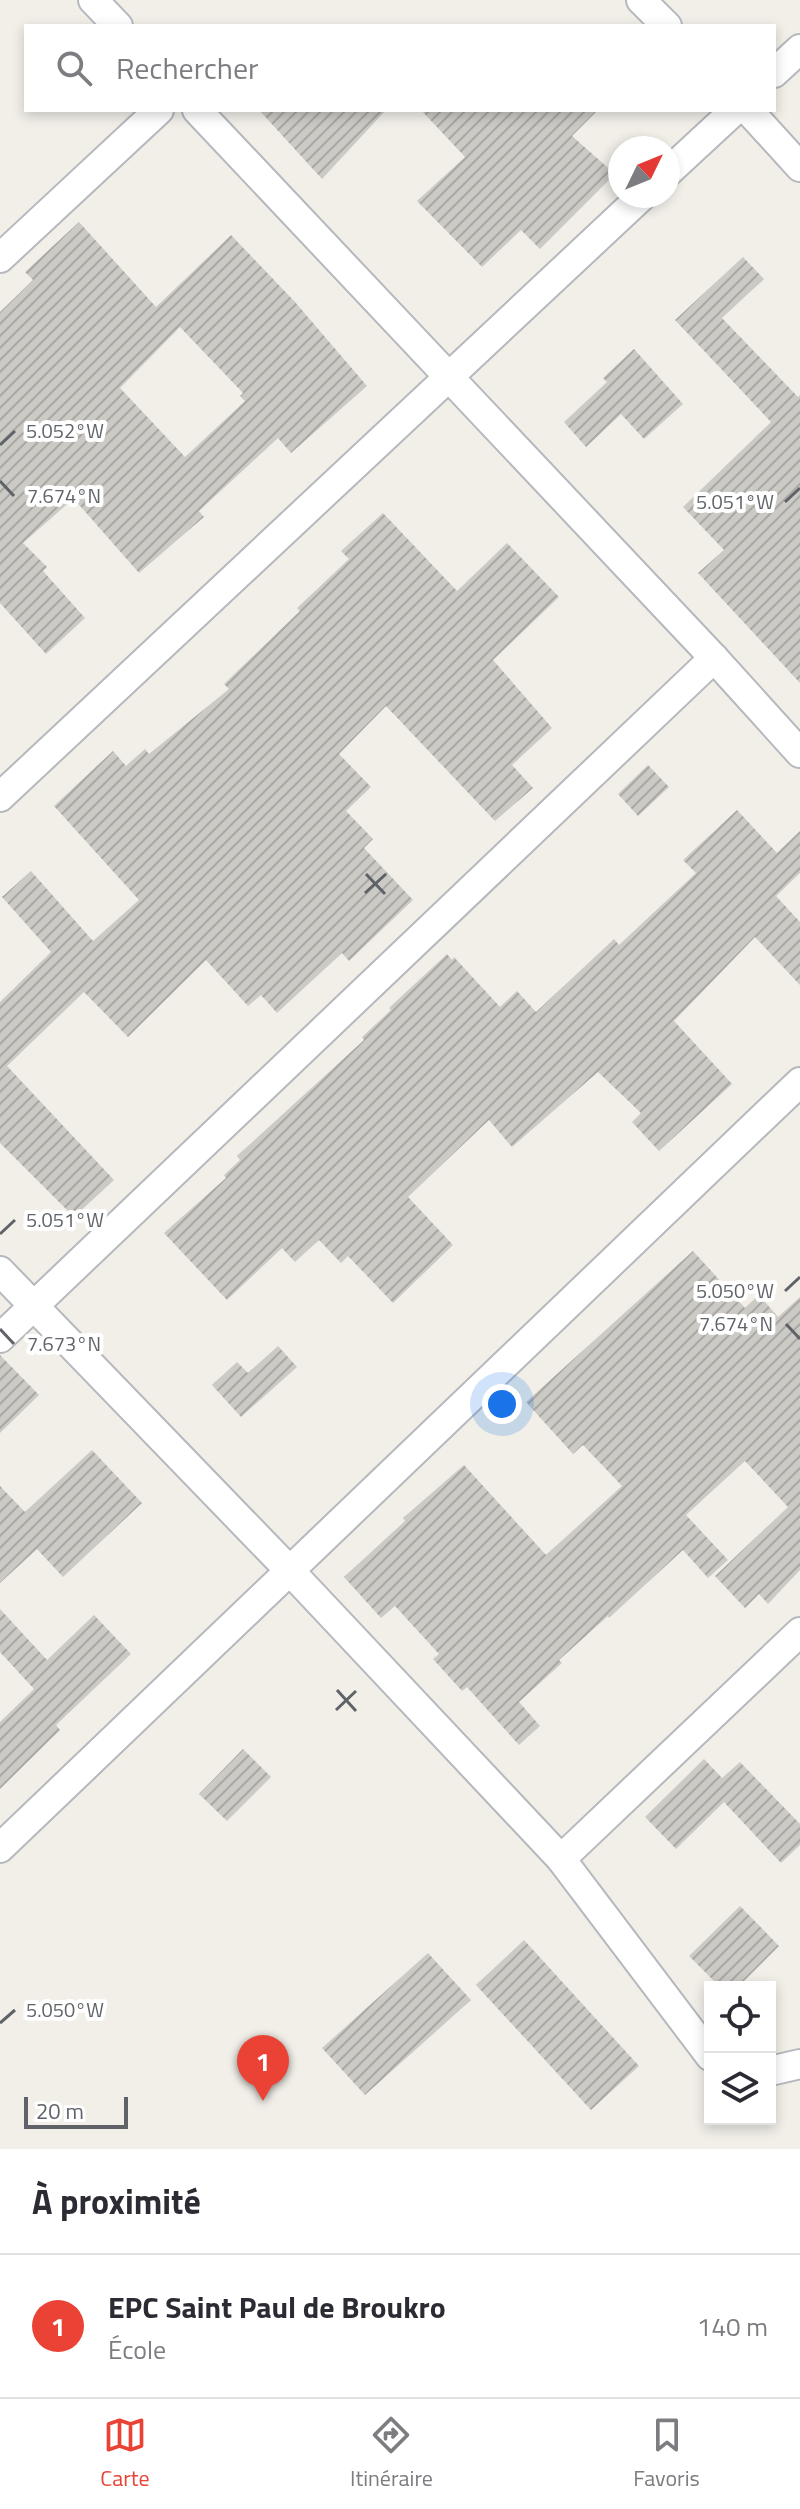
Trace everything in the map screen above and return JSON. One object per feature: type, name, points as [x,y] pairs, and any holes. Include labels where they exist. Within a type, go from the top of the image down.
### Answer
[{"type":"street","points":[[93,0],[116,24]]},
{"type":"street","points":[[641,0],[665,24]]},
{"type":"street","points":[[776,71],[800,49]]},
{"type":"street","points":[[0,258],[157,112]]},
{"type":"street","points":[[199,112],[800,753]]},
{"type":"street","points":[[680,161],[733,112]]},
{"type":"street","points":[[750,112],[800,167]]},
{"type":"street","points":[[0,797],[629,208]]},
{"type":"street","points":[[0,1338],[714,658]]},
{"type":"street","points":[[0,1848],[800,1082]]},
{"type":"street","points":[[0,1271],[291,1572],[561,1859],[708,2053]]},
{"type":"street","points":[[561,1859],[800,1632]]},
{"type":"street","points":[[776,2070],[800,2064]]},
{"type":"building","points":[[261,112],[384,112],[322,179]]},
{"type":"building","points":[[423,112],[596,112],[572,136],[608,168],[608,181],[540,249],[521,230],[482,267],[417,201],[465,157]]},
{"type":"building","points":[[79,222],[156,307],[231,235],[295,302],[367,386],[291,453],[278,438],[199,511],[204,517],[139,573],[74,499],[65,506],[23,543],[47,567],[43,571],[85,618],[46,654],[0,603],[0,312],[33,280],[25,272]],"holes":[[[180,327],[243,393],[240,396],[245,401],[185,457],[120,388]]]},
{"type":"building","points":[[743,257],[764,279],[722,318],[798,397],[800,395],[800,683],[698,573],[724,550],[683,507],[771,422],[675,320]]},
{"type":"building","points":[[634,349],[683,404],[644,439],[621,414],[586,447],[564,422],[607,382],[603,378]]},
{"type":"building","points":[[383,513],[457,591],[507,543],[559,597],[493,660],[552,728],[512,765],[533,788],[495,821],[386,706],[339,754],[371,787],[346,811],[373,839],[364,848],[413,900],[349,961],[342,953],[277,1013],[261,995],[248,1006],[206,960],[128,1037],[84,992],[7,1066],[114,1180],[74,1217],[0,1143],[0,1002],[51,952],[2,897],[31,871],[93,941],[139,900],[54,806],[113,751],[126,766],[145,749],[149,754],[229,689],[224,684],[349,559],[341,551]]},
{"type":"building","points":[[648,765],[669,787],[638,816],[618,794]]},
{"type":"building","points":[[737,810],[777,853],[800,831],[800,873],[776,896],[800,922],[800,985],[755,937],[674,1021],[732,1084],[659,1151],[632,1122],[641,1113],[598,1072],[512,1147],[489,1120],[408,1197],[453,1245],[393,1303],[348,1256],[341,1263],[319,1240],[295,1262],[282,1248],[227,1300],[164,1233],[226,1178],[224,1175],[240,1160],[237,1156],[364,1040],[362,1037],[391,1010],[389,1008],[447,954],[452,960],[454,957],[500,1007],[517,991],[536,1012],[614,939],[619,945],[696,873],[683,860]]},
{"type":"building","points":[[693,1251],[745,1308],[759,1295],[778,1317],[800,1297],[800,1570],[768,1604],[759,1594],[745,1608],[715,1576],[788,1507],[745,1461],[686,1515],[728,1560],[708,1578],[683,1550],[608,1616],[559,1660],[562,1663],[519,1702],[540,1726],[519,1745],[467,1687],[462,1691],[433,1659],[439,1654],[395,1606],[381,1618],[344,1577],[405,1521],[403,1518],[464,1465],[546,1555],[622,1486],[583,1445],[573,1454],[526,1402]]},
{"type":"building","points":[[278,1346],[297,1367],[241,1417],[212,1385],[237,1362],[248,1373]]},
{"type":"building","points":[[0,1355],[39,1395],[0,1433]]},
{"type":"building","points":[[92,1450],[142,1503],[63,1577],[37,1549],[0,1583],[0,1486],[25,1512]]},
{"type":"building","points":[[0,1609],[47,1660],[94,1615],[131,1654],[56,1725],[60,1730],[0,1789],[0,1722],[34,1689],[0,1652]]},
{"type":"building","points":[[243,1749],[271,1777],[227,1821],[199,1794]]},
{"type":"building","points":[[704,1759],[722,1778],[740,1762],[800,1824],[800,1845],[781,1863],[724,1802],[676,1849],[645,1817]]},
{"type":"building","points":[[740,1906],[779,1946],[744,1981],[714,1981],[689,1956]]},
{"type":"building","points":[[524,1940],[639,2066],[591,2110],[476,1985]]},
{"type":"building","points":[[428,1953],[471,2000],[365,2095],[322,2048]]},
{"type":"place","name":"EPC Saint Paul de Broukro","points":[[263,2101]]}]
